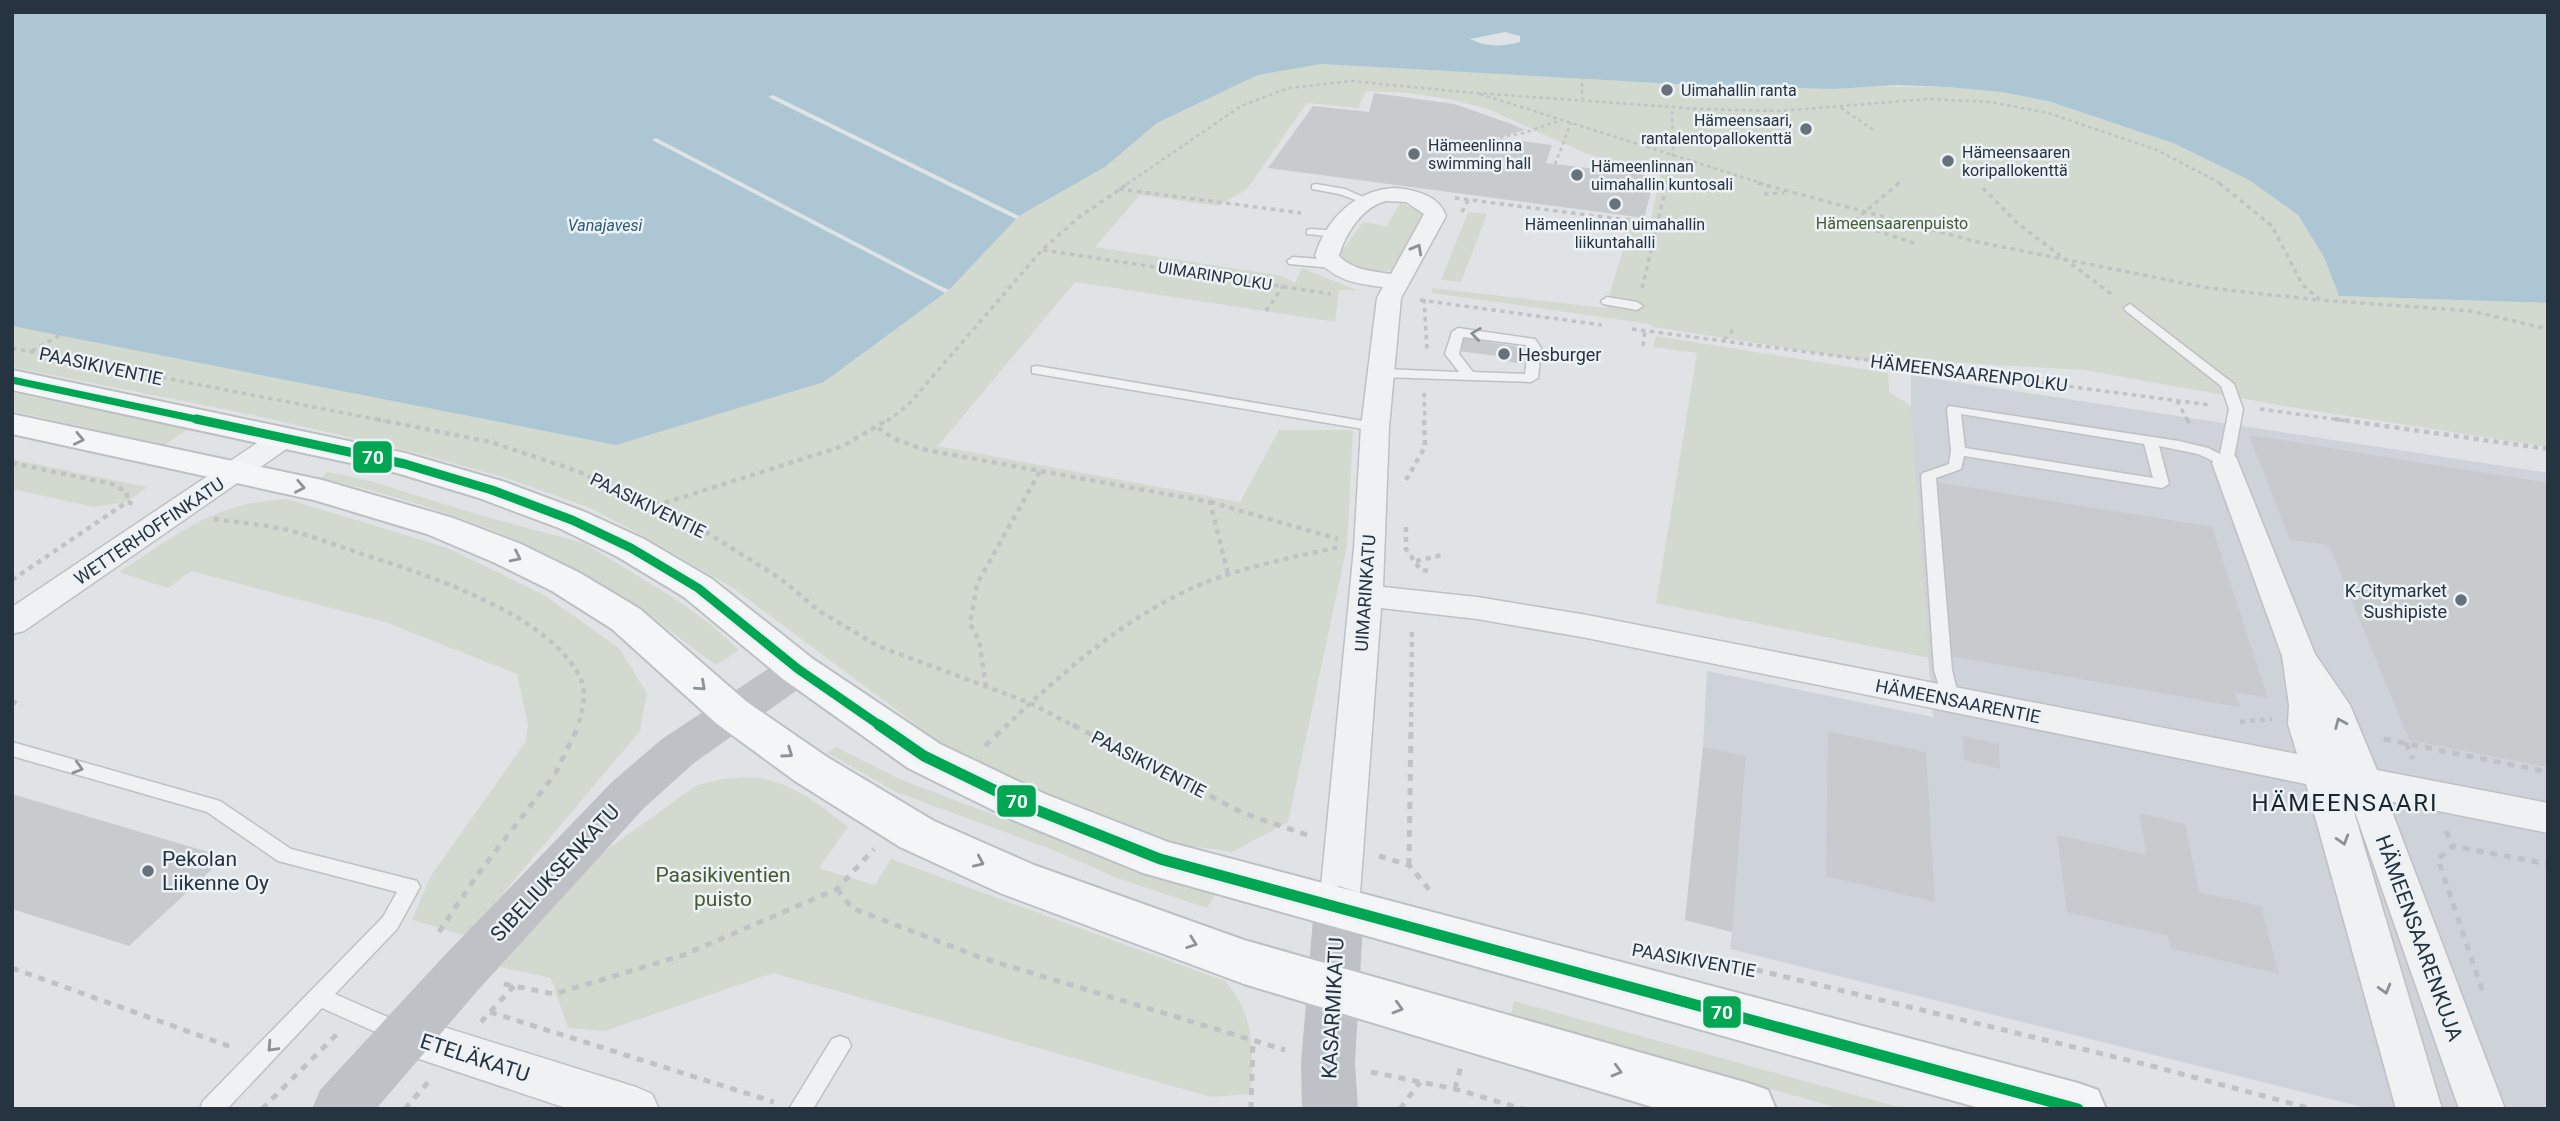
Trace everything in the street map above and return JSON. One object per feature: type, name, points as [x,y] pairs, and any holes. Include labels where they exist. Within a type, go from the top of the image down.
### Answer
[{"type":"main road","name":"PAASIKIVENTIE","points":[[12,380],[405,464],[492,489],[572,520],[631,548],[698,588],[798,669],[924,756],[1029,807],[1160,859],[2078,1109]]},
{"type":"main road","points":[[12,424],[322,491],[440,526],[507,553],[566,582],[626,620],[732,713],[811,769],[917,834],[1017,879],[1244,962],[1748,1109]]},
{"type":"street","name":"UIMARINKATU","points":[[1339,907],[1366,596],[1358,547],[1381,373],[1404,293],[1435,213],[1425,202],[1415,198],[1389,195],[1367,201]]},
{"type":"street","points":[[1367,201],[1337,234],[1328,252],[1332,264],[1348,273],[1404,293]]},
{"type":"street","name":"WETTERHOFFINKATU","points":[[12,623],[285,437]]},
{"type":"street","name":"HÄMEENSAARENKUJA","points":[[2225,463],[2299,656],[2307,705],[2306,724],[2319,771],[2343,838],[2419,1109]]},
{"type":"street","name":"HÄMEENSAARENTIE","points":[[1366,596],[1412,599],[1547,620],[2548,818]]},
{"type":"street","name":"HÄMEENSAARENKUJA","points":[[2299,656],[2332,705],[2482,1109]]},
{"type":"street","name":"SIBELIUKSENKATU","points":[[347,1100],[628,795],[678,751],[798,669]]},
{"type":"street","name":"KASARMIKATU","points":[[1329,1086],[1339,907]]},
{"type":"street","name":"ETELÄKATU","points":[[405,1035],[636,1109]]},
{"type":"lane","points":[[1317,187],[1367,201]]},
{"type":"lane","points":[[1311,232],[1337,234]]},
{"type":"lane","points":[[1293,261],[1332,264]]},
{"type":"lane","points":[[1607,301],[1637,306]]},
{"type":"lane","points":[[1950,699],[1943,670],[1928,476],[1956,466],[1958,451],[1954,409],[2203,450],[2225,463],[2236,409],[2227,384],[2130,308]]},
{"type":"lane","points":[[1381,373],[1531,378],[1535,348],[1530,342],[1458,332],[1451,354],[1468,375]]},
{"type":"lane","points":[[1037,370],[1375,427]]},
{"type":"lane","points":[[1958,451],[2162,484],[2150,441]]},
{"type":"lane","points":[[12,749],[214,806],[285,855],[410,887],[390,923],[212,1109]]},
{"type":"lane","name":"ETELÄKATU","points":[[319,997],[405,1035]]},
{"type":"lane","points":[[791,1107],[840,1046]]},
{"type":"path","points":[[1582,76],[1582,99]]},
{"type":"path","points":[[654,506],[843,446],[878,428],[908,405],[1042,250],[1079,217],[1241,106],[1288,88],[1352,81],[1672,107],[1780,111],[1928,99],[1991,102],[2069,119],[2157,150],[2220,183],[2272,226],[2302,284],[2320,300]]},
{"type":"path","points":[[1475,93],[1788,192],[1978,242],[2208,288],[2320,300],[2471,311],[2548,329]]},
{"type":"path","points":[[1637,306],[1659,224],[1673,155],[1672,107]]},
{"type":"path","points":[[1841,108],[1874,131]]},
{"type":"path","points":[[1500,137],[1516,135],[1561,120]]},
{"type":"path","points":[[1555,164],[1572,123]]},
{"type":"path","points":[[1903,179],[1855,220],[1863,226],[1914,243]]},
{"type":"path","points":[[1983,188],[2018,223],[2062,259],[2130,308]]},
{"type":"path","points":[[1119,189],[1312,215]]},
{"type":"path","points":[[1764,194],[1788,192]]},
{"type":"path","points":[[1468,200],[1659,224]]},
{"type":"path","name":"UIMARINPOLKU","points":[[1042,250],[1356,298],[1404,293]]},
{"type":"path","points":[[1405,485],[1425,447],[1422,410],[1427,374],[1404,293],[1605,325]]},
{"type":"path","name":"HÄMEENSAARENPOLKU","points":[[1637,306],[1631,328],[1645,331],[2236,409],[2286,411],[2548,449]]},
{"type":"path","points":[[1724,341],[1732,330]]},
{"type":"path","points":[[1643,346],[1645,331]]},
{"type":"path","points":[[32,352],[60,335]]},
{"type":"path","name":"PAASIKIVENTIE","points":[[12,348],[491,442],[577,471],[710,535],[781,579],[820,611],[878,646],[1030,703],[1244,813],[1283,829],[1409,865]]},
{"type":"path","points":[[878,428],[897,440],[926,450],[1210,502],[1337,538],[1358,547]]},
{"type":"path","points":[[12,463],[112,484],[127,492],[127,502]]},
{"type":"path","points":[[986,687],[979,640],[970,624],[977,584],[1040,471]]},
{"type":"path","points":[[12,580],[127,502],[173,513],[288,530],[420,573],[475,596],[532,627],[561,650],[582,677],[585,702],[571,748],[477,875],[435,939]]},
{"type":"path","points":[[1210,502],[1228,574]]},
{"type":"path","points":[[1406,517],[1406,549],[1423,570],[1412,599],[1409,865],[1434,896]]},
{"type":"path","points":[[978,753],[1030,703],[1092,652],[1144,615],[1184,592],[1228,574],[1358,547],[1406,549]]},
{"type":"path","points":[[1416,561],[1442,555]]},
{"type":"path","points":[[12,701],[21,706]]},
{"type":"path","points":[[2485,999],[2438,859],[2453,846],[2548,864]]},
{"type":"path","points":[[513,986],[554,994],[681,956],[837,888],[875,848]]},
{"type":"path","points":[[837,888],[852,908],[979,957],[1253,1041],[1329,1086],[1420,1082],[1523,1109]]},
{"type":"path","name":"PAASIKIVENTIE","points":[[1681,958],[1749,968],[2152,1066],[2312,1109]]},
{"type":"path","points":[[12,968],[262,1058],[347,1100]]},
{"type":"path","points":[[490,1012],[791,1107]]},
{"type":"path","points":[[1251,1109],[1253,1041]]},
{"type":"path","points":[[1400,1109],[1420,1082]]},
{"type":"shaded area","points":[[1911,375],[2548,473],[2548,1109],[2370,1109],[1730,949],[1732,932],[1685,920],[1703,747],[1707,671],[1933,717],[1911,435]]},
{"type":"green space","name":"Hämeensaarenpuisto","points":[[1321,64],[1676,84],[1947,87],[2001,92],[2048,101],[2173,143],[2249,180],[2298,215],[2324,257],[2340,296],[2548,303],[2548,447],[2295,408],[2084,370],[1905,360],[1906,367],[1653,327],[1650,324],[1432,293],[1432,288],[1605,308],[1628,234],[1623,229],[1627,217],[1651,220],[1660,176],[1587,154],[1488,109],[1453,100],[1409,93],[1366,91],[1358,108],[1307,103],[1247,189],[1218,206],[1140,195],[1095,247],[1283,276],[1295,283],[1302,268],[1357,290],[1339,290],[1335,322],[1075,282],[938,446],[1240,502],[1279,430],[1353,430],[1347,546],[1288,822],[1232,852],[1169,843],[1040,792],[938,741],[733,588],[590,508],[506,478],[413,452],[253,415],[12,367],[12,326],[60,335],[824,382],[949,290],[1019,216],[1105,167],[1157,123],[1258,75]]},
{"type":"green space","points":[[1400,203],[1425,214],[1397,268],[1382,272],[1368,271],[1341,259],[1342,251],[1363,222],[1387,226]]},
{"type":"green space","points":[[1468,212],[1487,214],[1461,282],[1441,280]]},
{"type":"green space","points":[[1656,336],[1888,373],[1889,392],[1911,406],[1929,658],[1656,603],[1697,353],[1653,347]]},
{"type":"green space","points":[[12,393],[188,429],[165,445],[12,411]]},
{"type":"green space","points":[[12,459],[147,487],[127,502],[94,507],[12,489]]},
{"type":"green space","points":[[328,472],[374,482],[479,515],[584,543],[677,600],[709,623],[739,650],[716,665],[617,593],[547,554],[436,510],[321,478]]},
{"type":"green space","points":[[287,499],[448,548],[544,595],[619,648],[647,693],[640,731],[467,936],[412,920],[430,877],[525,743],[528,725],[517,674],[388,623],[191,571],[168,588],[119,572],[179,533],[218,513],[262,501]]},
{"type":"green space","points":[[836,747],[904,781],[1215,895],[1207,908],[1117,878],[1056,851],[896,792],[827,753]]},
{"type":"green space","name":"Paasikiventien puisto","points":[[754,777],[793,789],[848,827],[819,868],[875,885],[891,859],[1225,981],[1242,1007],[1250,1034],[1251,1094],[1211,1097],[773,973],[605,1031],[568,1028],[551,978],[495,966],[602,853],[697,785],[723,779]]},
{"type":"green space","points":[[1514,1001],[1906,1109],[1841,1109],[1511,1015]]},
{"type":"water","name":"Vanajavesi","points":[[12,12],[2548,12],[2548,303],[2339,296],[2324,257],[2298,215],[2249,180],[2173,143],[2048,101],[2001,92],[1947,87],[1897,85],[1833,89],[1676,84],[1321,64],[1258,75],[1157,123],[1105,167],[1019,216],[949,290],[824,382],[616,445],[12,326]],"holes":[[[1505,32],[1520,36],[1520,42],[1500,45],[1482,44],[1470,39]]]},
{"type":"pier","points":[[773,95],[1019,216],[1016,219],[768,97]]},
{"type":"pier","points":[[656,138],[949,290],[945,293],[652,140]]},
{"type":"building","name":"Hämeenlinna swimming hall","points":[[1374,93],[1454,104],[1509,123],[1525,130],[1495,138],[1552,145],[1546,163],[1655,176],[1644,218],[1268,168],[1313,106],[1369,112]]},
{"type":"building","name":"Hesburger","points":[[1462,338],[1528,348],[1523,364],[1504,361],[1505,357],[1458,351]]},
{"type":"building","points":[[2249,435],[2548,483],[2548,767],[2409,740],[2329,545],[2290,540]]},
{"type":"building","points":[[1936,482],[2212,527],[2268,698],[2234,692],[2240,707],[1951,656]]},
{"type":"building","points":[[1828,731],[1926,752],[1935,902],[1826,876]]},
{"type":"building","points":[[1963,736],[1999,744],[2000,769],[1964,760]]},
{"type":"building","points":[[1703,747],[1746,756],[1732,932],[1685,920]]},
{"type":"building","points":[[12,794],[225,857],[129,946],[12,909]]},
{"type":"building","points":[[2139,813],[2185,824],[2199,892],[2261,906],[2279,974],[2170,948],[2168,936],[2067,912],[2057,835],[2147,855]]},
{"type":"transit line","name":"70","points":[[12,380],[405,464],[492,490],[572,520],[631,548],[698,588],[798,669],[924,756],[1029,807],[1160,859],[2078,1109]]},
{"type":"place","name":"Uimahallin ranta","points":[[1667,90]]},
{"type":"place","name":"Hämeensaari, rantalentopallokenttä","points":[[1806,129]]},
{"type":"place","name":"Hämeenlinna swimming hall","points":[[1414,154]]},
{"type":"place","name":"Hämeensaaren koripallokenttä","points":[[1948,161]]},
{"type":"place","name":"Hämeenlinnan uimahallin kuntosali","points":[[1577,175]]},
{"type":"place","name":"Hämeenlinnan uimahallin liikuntahalli","points":[[1615,204]]},
{"type":"place","name":"Hesburger","points":[[1504,354]]},
{"type":"place","name":"K-Citymarket Sushipiste","points":[[2461,600]]},
{"type":"place","name":"Pekolan Liikenne Oy","points":[[148,871]]},
{"type":"district","name":"HÄMEENSAARI","points":[[2345,803]]}]
